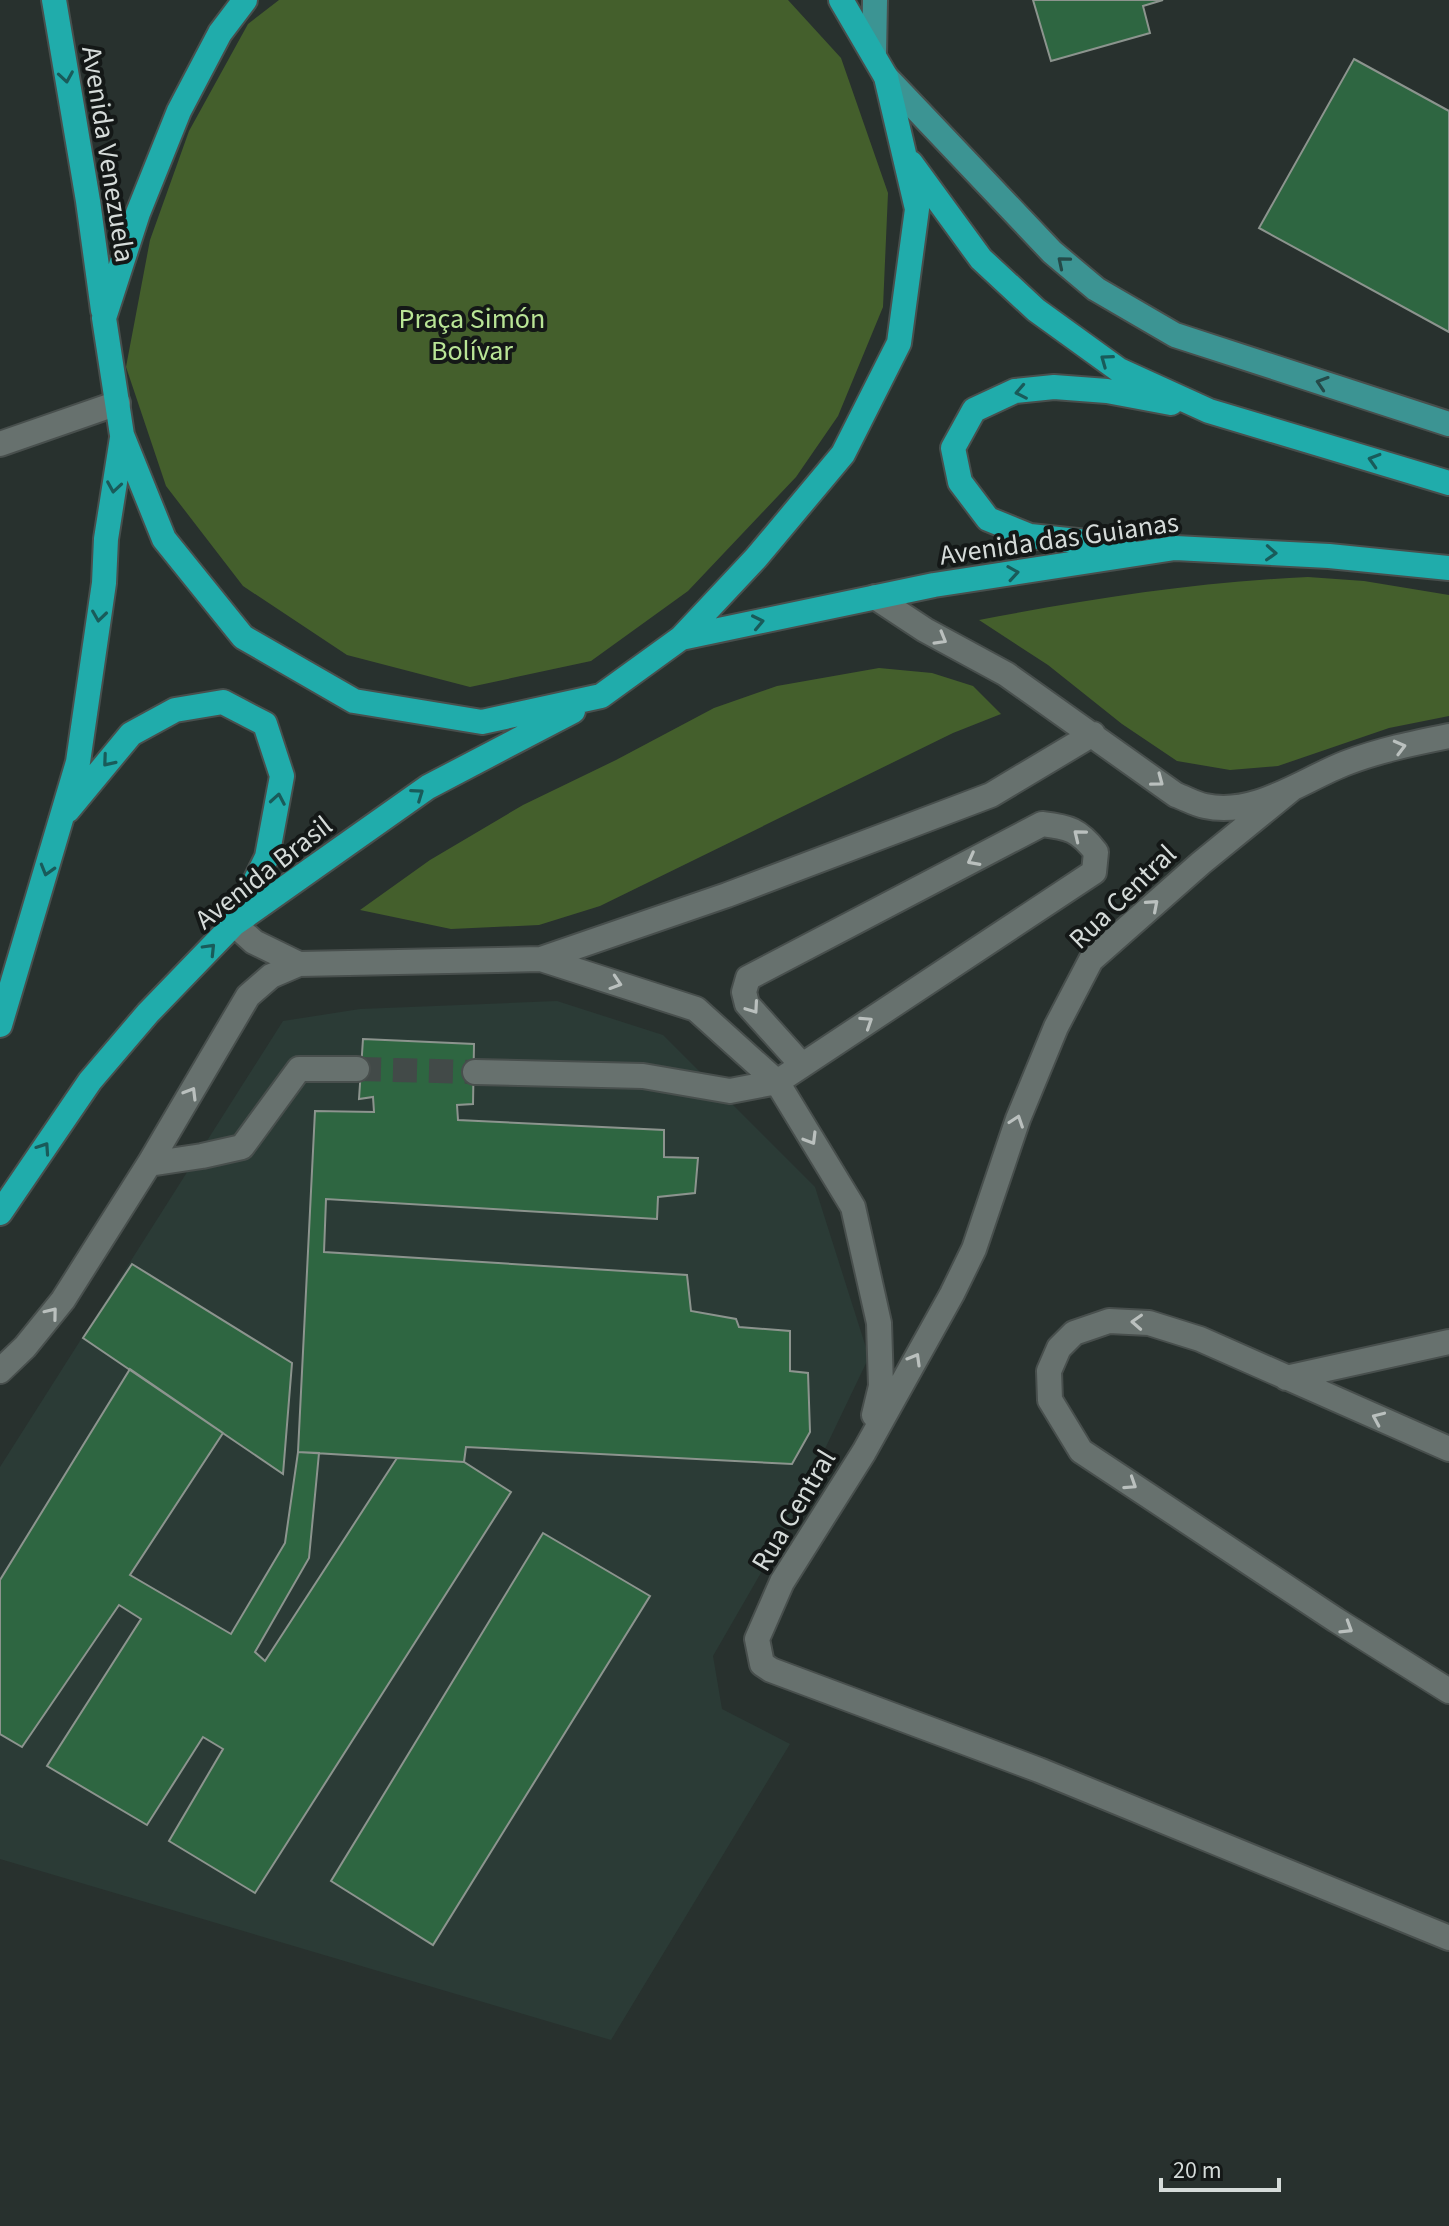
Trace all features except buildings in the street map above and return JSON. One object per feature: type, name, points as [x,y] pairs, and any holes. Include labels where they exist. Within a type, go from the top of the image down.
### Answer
[{"type":"highway","name":"Avenida Venezuela","points":[[54,0],[88,201],[122,435]]},
{"type":"highway","points":[[104,318],[138,213],[179,111],[220,33],[245,0]]},
{"type":"highway","points":[[681,638],[756,558],[843,454],[899,343],[917,209],[886,77],[841,0]]},
{"type":"highway","points":[[905,155],[981,259],[1036,310],[1119,370],[1209,411]]},
{"type":"highway","points":[[1175,548],[1096,544],[1030,536],[988,519],[960,482],[953,448],[974,410],[1015,391],[1054,387],[1107,391],[1209,411],[1449,483]]},
{"type":"highway","points":[[3,1019],[78,762],[122,435]]},
{"type":"highway","points":[[122,435],[164,539],[243,637],[354,701],[482,722],[601,696]]},
{"type":"highway","name":"Avenida das Guianas","points":[[681,638],[934,585],[1175,548],[1329,556],[1449,568]]},
{"type":"highway","name":"Avenida Brasil","points":[[0,1213],[90,1081],[148,1013],[234,924],[428,787],[601,696],[681,638]]},
{"type":"highway","points":[[62,818],[131,734],[175,710],[223,702],[265,724],[282,776],[267,857],[234,924]]},
{"type":"main road","points":[[874,55],[875,0]]},
{"type":"main road","points":[[886,77],[1052,252],[1096,289],[1175,335],[1449,424]]},
{"type":"street","points":[[0,444],[118,403]]},
{"type":"street","points":[[875,597],[937,637],[1006,674],[1176,795],[1206,806],[1236,808],[1293,788],[1345,763],[1449,736]]},
{"type":"street","points":[[0,1371],[25,1347],[63,1300],[149,1164],[248,996],[271,976],[299,964],[541,959],[727,895],[991,795],[1093,734]]},
{"type":"street","name":"Rua Central","points":[[1293,788],[1201,863],[1091,960],[1056,1027],[1018,1119],[974,1249],[952,1294],[864,1452],[782,1582],[757,1639],[762,1664],[841,1697],[1039,1770],[1449,1938]]},
{"type":"street","points":[[475,1072],[643,1076],[730,1091],[777,1082],[1094,872],[1096,852],[1087,840],[1068,826],[1042,824],[748,978],[744,992],[747,1004],[802,1065]]},
{"type":"street","points":[[234,924],[254,942],[299,964]]},
{"type":"street","points":[[541,959],[696,1009],[777,1082],[853,1207],[879,1323],[881,1386],[864,1452]]},
{"type":"street","points":[[0,986],[3,1019]]},
{"type":"street","points":[[149,1164],[242,1147],[299,1069],[357,1069]]},
{"type":"street","points":[[1449,1449],[1169,1327],[1149,1323],[1109,1321],[1074,1333],[1059,1348],[1049,1371],[1050,1400],[1081,1451],[1449,1691]]},
{"type":"street","points":[[1286,1378],[1449,1342]]},
{"type":"shaded area","points":[[557,1001],[663,1035],[815,1187],[869,1357],[788,1526],[713,1656],[722,1709],[790,1744],[611,2040],[0,1859],[0,1467],[283,1021],[360,1009]]},
{"type":"green space","name":"Praça Simón Bolívar","points":[[279,0],[788,0],[841,58],[888,193],[883,307],[838,416],[796,477],[688,591],[591,661],[470,687],[347,655],[243,586],[166,486],[126,367],[150,240],[189,131],[248,24]]},
{"type":"green space","points":[[1308,577],[1364,581],[1449,595],[1449,716],[1389,728],[1278,766],[1230,770],[1177,761],[1122,724],[1048,665],[979,620],[1143,592]]},
{"type":"green space","points":[[879,668],[932,673],[973,686],[1001,714],[953,733],[600,906],[539,925],[451,929],[360,910],[430,860],[523,805],[714,708],[777,686]]},
{"type":"tunnel","points":[[357,1069],[475,1072]]}]
